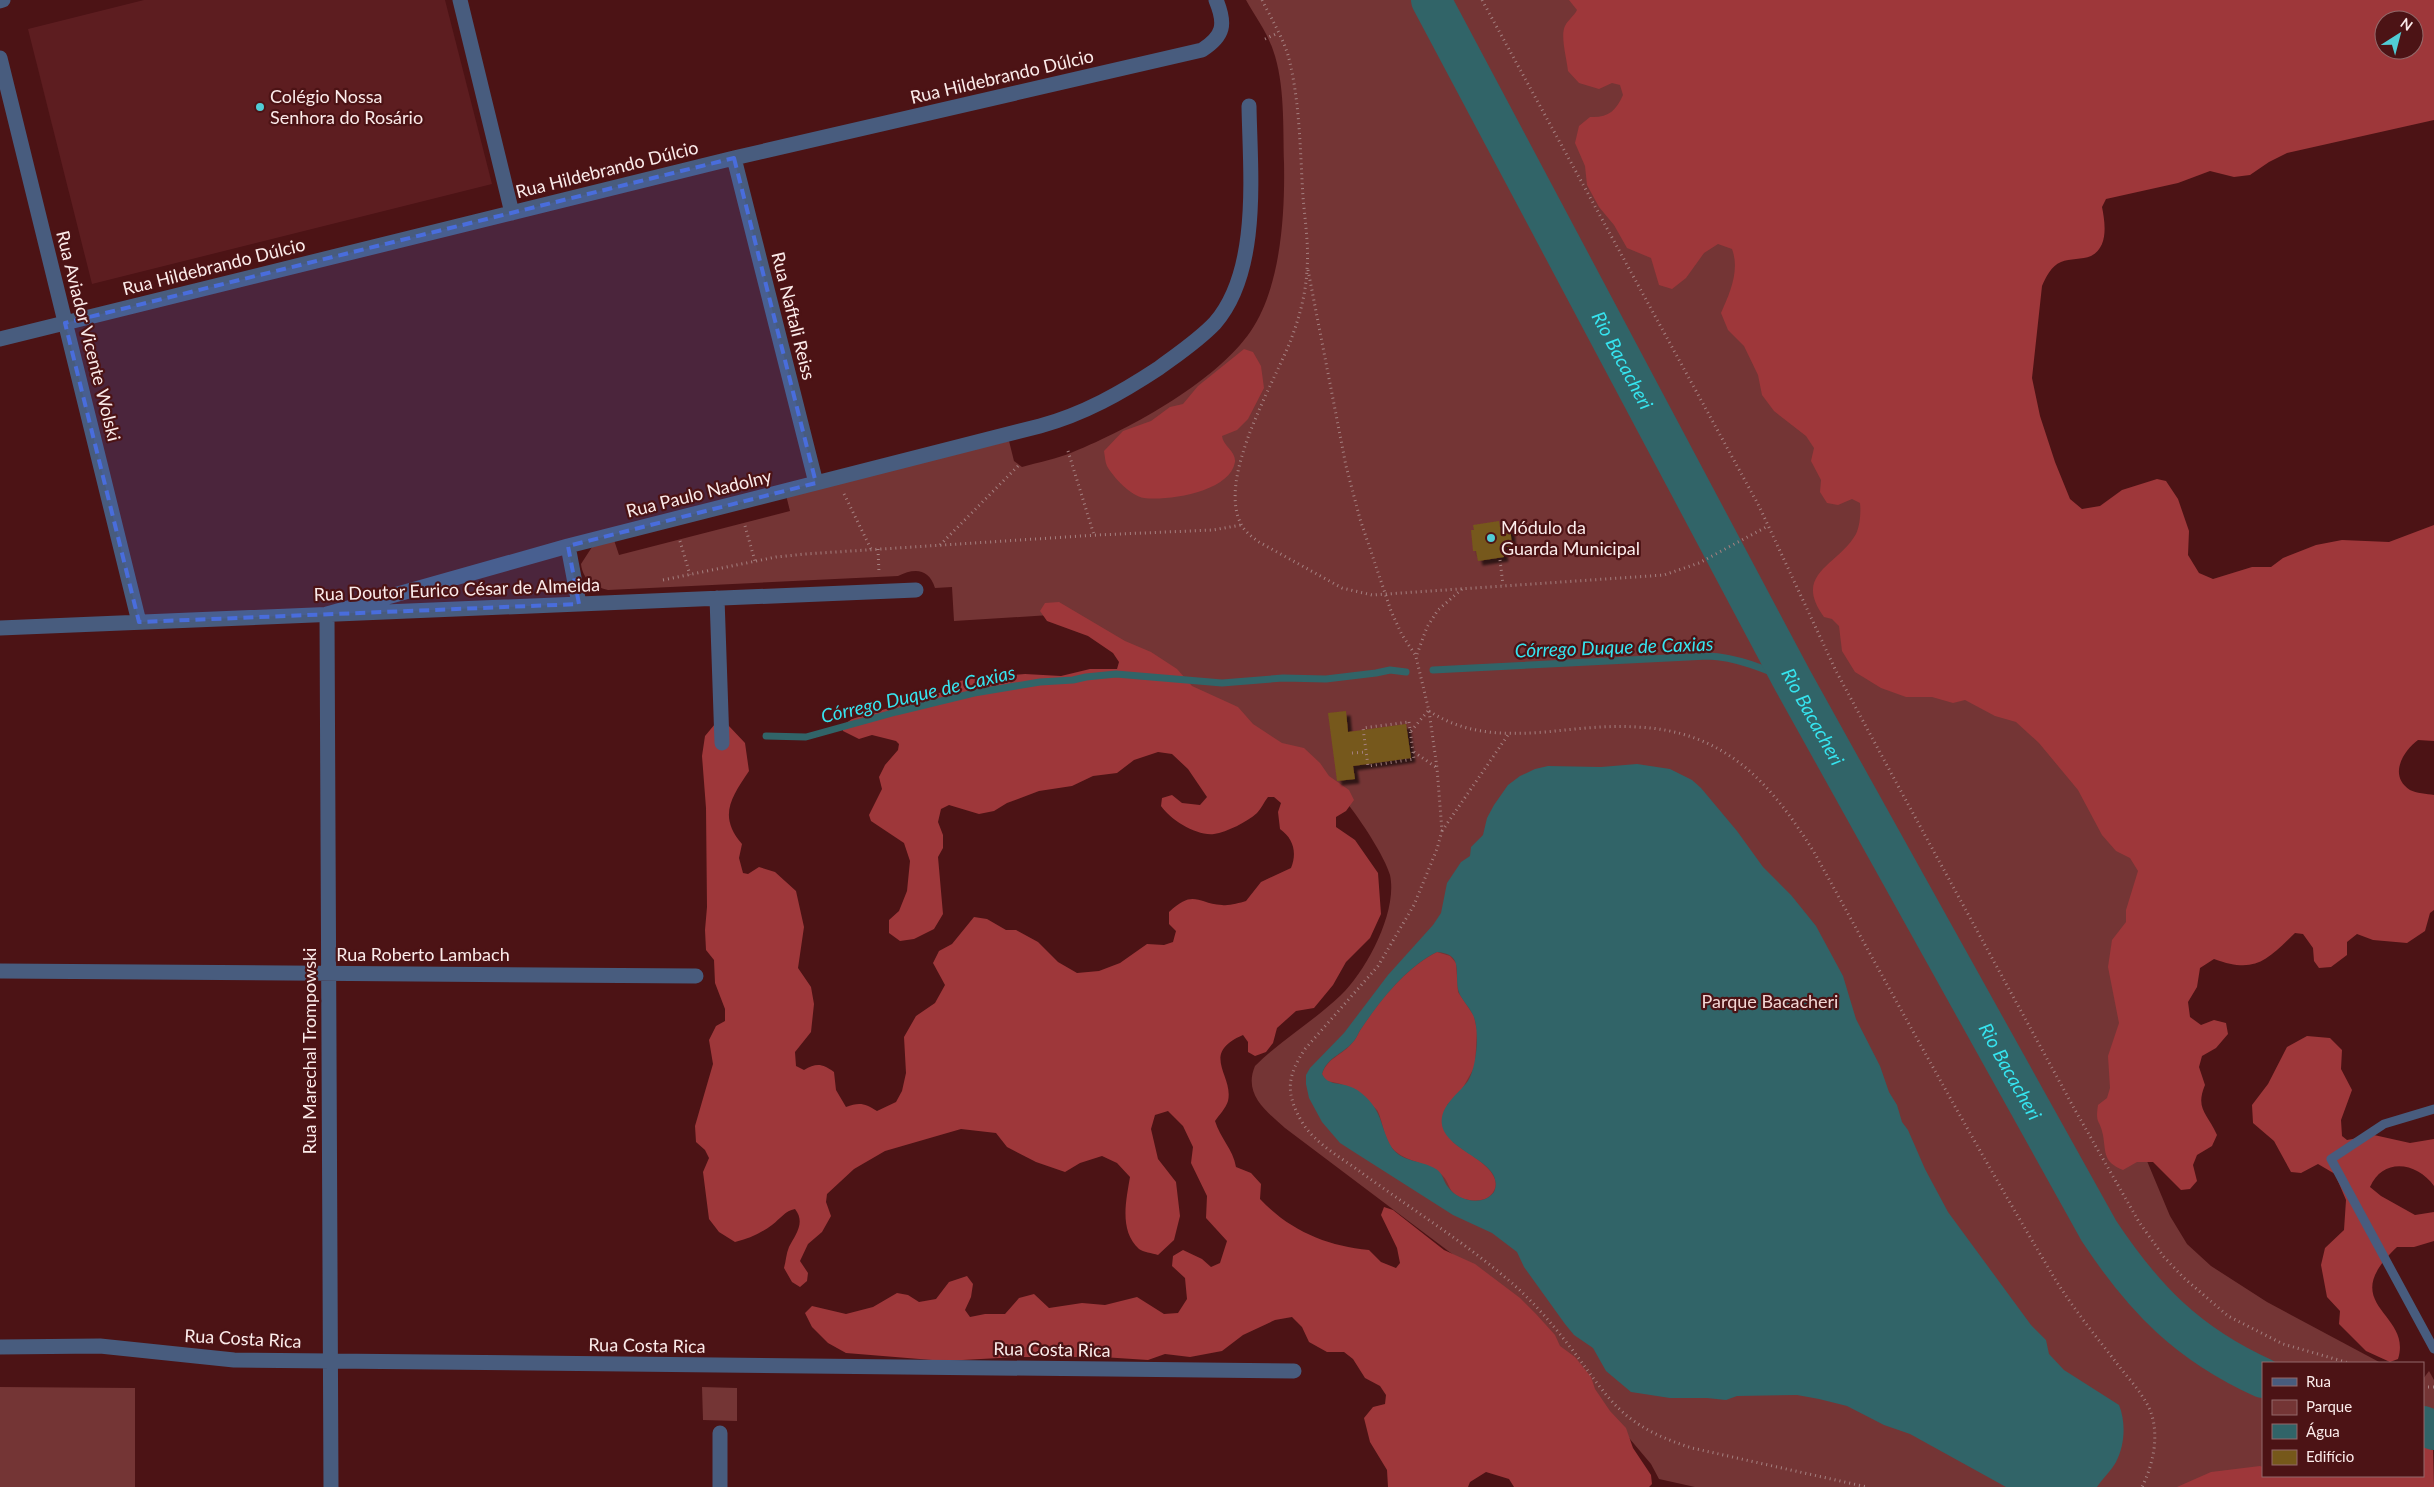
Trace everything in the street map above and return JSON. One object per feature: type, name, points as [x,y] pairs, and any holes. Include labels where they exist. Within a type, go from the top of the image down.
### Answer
[{"type":"street","points":[[460,0],[512,213]]},
{"type":"street","name":"Rua Hildebrando Dúlcio","points":[[0,339],[734,158],[1202,50],[1220,35],[1223,21],[1216,0]]},
{"type":"street","name":"Rua Aviador Vicente Wolski","points":[[0,58],[139,622]]},
{"type":"street","name":"Rua Paulo Nadolny","points":[[328,614],[568,546],[1040,426],[1081,413],[1138,382],[1195,341],[1215,323],[1232,299],[1240,276],[1250,209],[1249,106]]},
{"type":"street","name":"Rua Naftali Reiss","points":[[734,158],[816,483]]},
{"type":"street","points":[[568,546],[579,604]]},
{"type":"street","name":"Rua Doutor Eurico César de Almeida","points":[[0,628],[916,590]]},
{"type":"street","points":[[717,598],[722,743]]},
{"type":"street","name":"Rua Marechal Trompowski","points":[[328,614],[330,1487]]},
{"type":"street","name":"Rua Roberto Lambach","points":[[0,971],[696,976]]},
{"type":"street","name":"Rua Costa Rica","points":[[0,1347],[100,1346],[234,1360],[1294,1371]]},
{"type":"street","points":[[720,1433],[720,1487]]},
{"type":"lane","points":[[2434,1109],[2384,1124],[2331,1159],[2434,1349]]},
{"type":"path","points":[[1262,0],[1287,52],[1292,73],[1308,268],[1346,466],[1360,519],[1386,594],[1402,635],[1416,657],[1429,711],[1437,768],[1442,831]]},
{"type":"path","points":[[1482,0],[1768,526],[1836,671],[1892,776],[2075,1110],[2152,1242],[2184,1278],[2228,1316],[2283,1344],[2346,1362]]},
{"type":"path","points":[[1266,39],[1278,33]]},
{"type":"path","points":[[1308,268],[1295,328],[1258,409],[1242,458],[1236,495],[1236,508],[1241,525],[1259,542],[1342,588],[1372,595],[1640,578],[1664,574],[1699,563],[1768,526]]},
{"type":"path","points":[[1068,451],[1094,535]]},
{"type":"path","points":[[940,545],[1020,464]]},
{"type":"path","points":[[840,486],[872,550]]},
{"type":"path","points":[[662,580],[755,561],[805,554],[1094,535],[1212,530],[1241,525]]},
{"type":"path","points":[[745,526],[755,561]]},
{"type":"path","points":[[680,541],[690,575]]},
{"type":"path","points":[[878,549],[879,574]]},
{"type":"path","points":[[1500,560],[1503,586]]},
{"type":"path","points":[[1416,657],[1427,627],[1438,610],[1462,589]]},
{"type":"path","points":[[1411,731],[1429,711]]},
{"type":"path","points":[[1429,711],[1454,725],[1508,735],[1608,727],[1638,727],[1667,730],[1693,737],[1716,748],[1757,776],[1774,794],[1814,852],[1977,1149],[2056,1280],[2078,1315],[2142,1395],[2150,1412],[2154,1430],[2151,1467],[2142,1487]]},
{"type":"path","points":[[1409,722],[1414,759],[1368,766],[1366,752],[1363,728],[1409,722]]},
{"type":"path","points":[[1508,735],[1442,831],[1420,891],[1378,966],[1295,1064],[1289,1084],[1290,1095],[1303,1124],[1326,1147],[1506,1278],[1548,1320],[1612,1402],[1647,1430],[1669,1441],[1692,1448],[1867,1487]]},
{"type":"path","points":[[1352,753],[1366,752]]},
{"type":"path","points":[[1413,752],[1437,768]]},
{"type":"highlighted area","points":[[734,158],[816,483],[568,546],[579,604],[139,622],[65,323]]},
{"type":"shaded area","name":"Colégio Nossa Senhora do Rosário","points":[[144,0],[445,0],[492,184],[92,284],[28,29]]},
{"type":"shaded area","points":[[1569,0],[2434,0],[2434,120],[2287,153],[2250,175],[2234,177],[2210,171],[2178,183],[2106,199],[2102,207],[2104,234],[2101,247],[2091,256],[2057,264],[2049,272],[2042,286],[2032,378],[2040,416],[2055,462],[2070,499],[2082,509],[2100,506],[2122,490],[2157,479],[2166,481],[2178,499],[2189,531],[2188,555],[2199,573],[2213,579],[2252,567],[2271,567],[2283,558],[2316,545],[2342,540],[2389,542],[2434,525],[2434,741],[2418,740],[2412,745],[2403,757],[2399,771],[2403,784],[2410,790],[2434,795],[2434,910],[2430,913],[2425,931],[2407,943],[2373,940],[2357,934],[2347,942],[2347,955],[2331,967],[2319,968],[2314,961],[2313,948],[2303,934],[2295,933],[2276,951],[2259,962],[2250,965],[2240,965],[2214,959],[2200,968],[2197,987],[2188,1002],[2190,1017],[2201,1025],[2214,1020],[2226,1023],[2228,1034],[2216,1048],[2202,1056],[2199,1067],[2205,1085],[2201,1100],[2202,1106],[2217,1135],[2212,1146],[2197,1155],[2193,1165],[2197,1181],[2190,1189],[2181,1190],[2153,1162],[2137,1162],[2123,1170],[2112,1164],[2105,1152],[2102,1130],[2097,1119],[2098,1105],[2107,1098],[2110,1088],[2108,1056],[2119,1023],[2108,967],[2112,940],[2126,922],[2126,910],[2138,871],[2130,858],[2116,851],[2102,835],[2078,790],[2039,743],[2016,722],[1995,716],[1965,700],[1953,703],[1932,697],[1906,697],[1881,688],[1855,672],[1842,651],[1839,626],[1832,619],[1824,617],[1815,602],[1813,590],[1815,580],[1821,571],[1848,545],[1856,534],[1860,519],[1860,503],[1852,499],[1838,505],[1827,503],[1820,492],[1821,480],[1811,461],[1814,448],[1806,436],[1774,411],[1762,395],[1758,375],[1744,346],[1728,330],[1721,313],[1733,281],[1735,265],[1732,249],[1718,244],[1704,253],[1686,278],[1672,289],[1659,285],[1651,258],[1627,248],[1614,225],[1599,207],[1587,185],[1585,166],[1575,143],[1579,126],[1590,117],[1607,115],[1614,109],[1623,95],[1620,85],[1612,83],[1599,89],[1579,83],[1568,71],[1563,41],[1564,30],[1577,10]]},
{"type":"shaded area","points":[[1244,349],[1253,352],[1261,366],[1264,388],[1248,419],[1237,430],[1222,436],[1235,458],[1231,472],[1222,481],[1210,487],[1182,496],[1155,499],[1144,498],[1128,490],[1107,466],[1104,451],[1123,431],[1151,421],[1170,407],[1183,404],[1198,386]]},
{"type":"shaded area","points":[[1059,602],[1125,641],[1151,652],[1177,669],[1192,686],[1238,707],[1253,724],[1282,743],[1304,748],[1320,763],[1329,776],[1349,790],[1354,800],[1346,811],[1336,817],[1336,827],[1355,840],[1378,873],[1381,914],[1370,938],[1346,962],[1333,985],[1314,1008],[1296,1011],[1277,1028],[1273,1043],[1266,1052],[1255,1056],[1248,1052],[1248,1042],[1243,1035],[1230,1042],[1223,1050],[1220,1057],[1229,1091],[1228,1101],[1215,1121],[1236,1167],[1251,1173],[1261,1184],[1260,1199],[1284,1220],[1310,1235],[1338,1245],[1369,1250],[1381,1262],[1396,1268],[1400,1263],[1397,1248],[1381,1215],[1384,1207],[1393,1210],[1444,1250],[1475,1264],[1520,1298],[1555,1335],[1560,1346],[1575,1357],[1591,1377],[1595,1389],[1610,1411],[1626,1428],[1633,1448],[1651,1475],[1652,1484],[1649,1487],[1514,1487],[1509,1479],[1486,1472],[1470,1482],[1468,1487],[1388,1487],[1387,1470],[1370,1442],[1364,1418],[1373,1407],[1385,1404],[1386,1395],[1380,1386],[1365,1378],[1353,1359],[1344,1352],[1327,1352],[1309,1342],[1302,1327],[1292,1317],[1275,1320],[1243,1335],[1222,1351],[1190,1357],[1165,1354],[1148,1360],[1102,1357],[1019,1357],[944,1361],[846,1353],[828,1343],[812,1327],[805,1313],[812,1306],[846,1314],[873,1307],[897,1293],[908,1295],[919,1302],[936,1299],[949,1282],[967,1276],[973,1284],[971,1297],[965,1310],[970,1317],[985,1314],[1005,1314],[1019,1298],[1034,1294],[1049,1308],[1082,1303],[1105,1305],[1137,1297],[1164,1314],[1178,1313],[1187,1299],[1185,1278],[1172,1266],[1173,1256],[1183,1250],[1202,1259],[1211,1267],[1220,1263],[1227,1241],[1206,1218],[1207,1196],[1191,1163],[1193,1147],[1183,1126],[1168,1111],[1155,1115],[1151,1129],[1158,1159],[1176,1182],[1180,1216],[1174,1240],[1158,1255],[1139,1249],[1129,1234],[1126,1225],[1126,1206],[1130,1177],[1117,1163],[1102,1156],[1080,1163],[1065,1172],[1036,1162],[1007,1147],[996,1133],[961,1129],[885,1151],[854,1169],[827,1194],[826,1202],[831,1216],[822,1232],[808,1244],[800,1261],[808,1273],[807,1281],[800,1287],[792,1282],[784,1268],[788,1250],[800,1224],[800,1219],[795,1209],[786,1213],[759,1233],[735,1242],[719,1232],[709,1219],[703,1172],[709,1158],[705,1150],[696,1142],[695,1126],[713,1064],[709,1040],[716,1026],[725,1021],[725,1009],[715,983],[714,960],[706,950],[705,930],[707,907],[706,808],[702,756],[705,736],[715,724],[728,725],[745,743],[749,771],[733,799],[729,816],[730,825],[742,844],[739,858],[743,873],[748,874],[759,867],[775,872],[796,891],[804,927],[798,968],[811,987],[814,1004],[811,1032],[795,1052],[796,1066],[804,1070],[819,1065],[834,1072],[836,1090],[846,1107],[862,1104],[877,1111],[896,1102],[902,1091],[906,1073],[904,1037],[916,1016],[935,1003],[945,985],[933,963],[939,951],[952,944],[974,917],[987,919],[1006,930],[1016,930],[1038,942],[1058,962],[1077,973],[1099,971],[1120,963],[1147,944],[1164,945],[1173,942],[1176,931],[1169,924],[1169,912],[1184,901],[1195,899],[1225,905],[1246,901],[1261,882],[1291,868],[1294,852],[1288,837],[1280,829],[1278,812],[1281,803],[1274,797],[1268,797],[1253,816],[1237,826],[1219,833],[1207,834],[1192,830],[1177,822],[1165,811],[1161,806],[1162,798],[1172,795],[1182,803],[1200,805],[1207,797],[1188,769],[1172,754],[1158,752],[1134,760],[1117,773],[1093,776],[1072,786],[1039,791],[1007,803],[994,811],[979,814],[949,805],[941,809],[938,822],[943,835],[943,848],[938,857],[943,914],[934,929],[914,939],[900,941],[889,933],[889,920],[899,911],[907,891],[910,861],[904,843],[871,821],[869,815],[882,789],[879,777],[885,765],[898,750],[899,744],[896,741],[872,735],[859,739],[843,731],[843,725],[852,719],[949,690],[960,681],[1025,674],[1061,676],[1090,669],[1117,669],[1119,662],[1113,653],[1088,636],[1047,621],[1040,611],[1045,603]]},
{"type":"shaded area","points":[[1437,952],[1450,956],[1456,963],[1458,992],[1474,1016],[1477,1030],[1475,1066],[1461,1091],[1447,1105],[1453,1142],[1484,1165],[1491,1172],[1495,1180],[1495,1188],[1490,1196],[1481,1200],[1459,1197],[1452,1191],[1445,1178],[1437,1171],[1400,1155],[1388,1141],[1377,1110],[1343,1085],[1325,1080],[1322,1074],[1332,1060],[1349,1047],[1368,1018],[1394,986],[1415,967]]},
{"type":"shaded area","points":[[2307,1036],[2330,1038],[2342,1050],[2341,1069],[2352,1090],[2341,1120],[2342,1136],[2347,1140],[2374,1135],[2410,1143],[2434,1139],[2434,1186],[2419,1172],[2400,1166],[2391,1167],[2383,1171],[2376,1177],[2370,1187],[2381,1196],[2415,1215],[2434,1212],[2434,1241],[2414,1247],[2397,1247],[2380,1267],[2373,1283],[2374,1296],[2395,1330],[2400,1343],[2398,1359],[2390,1362],[2366,1351],[2339,1324],[2340,1311],[2327,1297],[2321,1265],[2325,1248],[2344,1230],[2346,1200],[2335,1174],[2318,1164],[2301,1173],[2291,1172],[2274,1141],[2253,1123],[2252,1105],[2268,1084],[2287,1047]]},
{"type":"shaded area","points":[[2424,1446],[2433,1450],[2434,1487],[2177,1487],[2211,1472],[2262,1467],[2262,1477],[2424,1477]]},
{"type":"green space","name":"Parque Bacacheri","points":[[1246,0],[1709,0],[2148,880],[2147,1161],[2170,1216],[2187,1244],[2211,1266],[2267,1302],[2379,1362],[2262,1362],[2262,1477],[2337,1477],[2314,1487],[1695,1487],[1659,1479],[1651,1464],[1537,1329],[1496,1287],[1285,1128],[1264,1108],[1254,1093],[1252,1076],[1255,1066],[1331,1004],[1351,984],[1370,956],[1385,923],[1391,890],[1390,875],[1372,838],[1347,803],[1120,650],[1050,615],[954,621],[952,587],[935,588],[925,573],[915,571],[898,576],[608,590],[593,584],[586,578],[581,564],[592,547],[614,540],[619,555],[790,511],[786,495],[1009,441],[1014,461],[1022,467],[1061,457],[1096,442],[1147,416],[1198,383],[1239,346],[1254,326],[1270,289],[1280,247],[1284,203],[1283,106],[1277,63],[1264,30]]},
{"type":"green space","points":[[2429,1371],[2434,1380],[2434,1420],[2424,1439],[2424,1378]]},
{"type":"green space","points":[[0,1387],[135,1388],[135,1487],[0,1487]]},
{"type":"green space","points":[[702,1387],[737,1388],[737,1421],[703,1420]]},
{"type":"water","points":[[1637,764],[1670,769],[1692,780],[1737,831],[1763,867],[1791,895],[1816,926],[1843,976],[1856,1019],[1880,1066],[1889,1092],[1897,1105],[1902,1122],[1908,1130],[1925,1169],[1948,1212],[2031,1325],[2046,1340],[2049,1354],[2064,1370],[2119,1405],[2124,1426],[2123,1441],[2114,1465],[2097,1487],[2006,1487],[1910,1434],[1884,1425],[1847,1406],[1819,1399],[1797,1395],[1737,1396],[1726,1400],[1670,1398],[1631,1392],[1606,1371],[1593,1348],[1574,1335],[1565,1324],[1524,1267],[1517,1252],[1492,1233],[1453,1215],[1340,1143],[1322,1122],[1309,1098],[1306,1075],[1310,1068],[1344,1033],[1388,975],[1433,925],[1441,913],[1447,883],[1461,862],[1470,856],[1471,847],[1483,835],[1487,818],[1508,785],[1520,776],[1535,769],[1548,766],[1601,767]],"holes":[[[1437,952],[1451,956],[1456,964],[1459,992],[1473,1015],[1477,1038],[1474,1067],[1468,1081],[1446,1107],[1442,1117],[1443,1129],[1450,1139],[1491,1171],[1496,1181],[1494,1192],[1485,1199],[1477,1201],[1468,1200],[1455,1194],[1448,1187],[1440,1173],[1431,1166],[1407,1159],[1396,1153],[1389,1143],[1376,1110],[1362,1093],[1347,1085],[1331,1082],[1322,1074],[1327,1064],[1349,1046],[1377,1007],[1404,976],[1426,958]]]},
{"type":"building","name":"Módulo da Guarda Municipal","points":[[1499,521],[1500,527],[1510,526],[1512,546],[1502,547],[1504,557],[1478,561],[1476,551],[1473,551],[1471,530],[1474,530],[1473,525]]},
{"type":"building","points":[[1346,711],[1348,732],[1406,724],[1411,758],[1353,766],[1355,779],[1337,781],[1328,713]]},
{"type":"waterway","name":"Rio Bacacheri","points":[[1431,0],[1793,681],[2099,1231],[2133,1278],[2170,1317],[2212,1350],[2236,1365],[2262,1378]]},
{"type":"waterway","name":"Córrego Duque de Caxias","points":[[1433,670],[1708,656],[1741,661],[1793,681]]},
{"type":"waterway","name":"Córrego Duque de Caxias","points":[[766,736],[806,737],[974,693],[1040,682],[1073,680],[1086,677],[1116,674],[1222,683],[1283,678],[1326,679],[1390,670],[1406,672]]},
{"type":"waterway","name":"Rio Bacacheri","points":[[2424,1426],[2434,1430]]},
{"type":"place","name":"Colégio Nossa Senhora do Rosário","points":[[260,107]]},
{"type":"place","name":"Módulo da Guarda Municipal","points":[[1491,538]]}]
